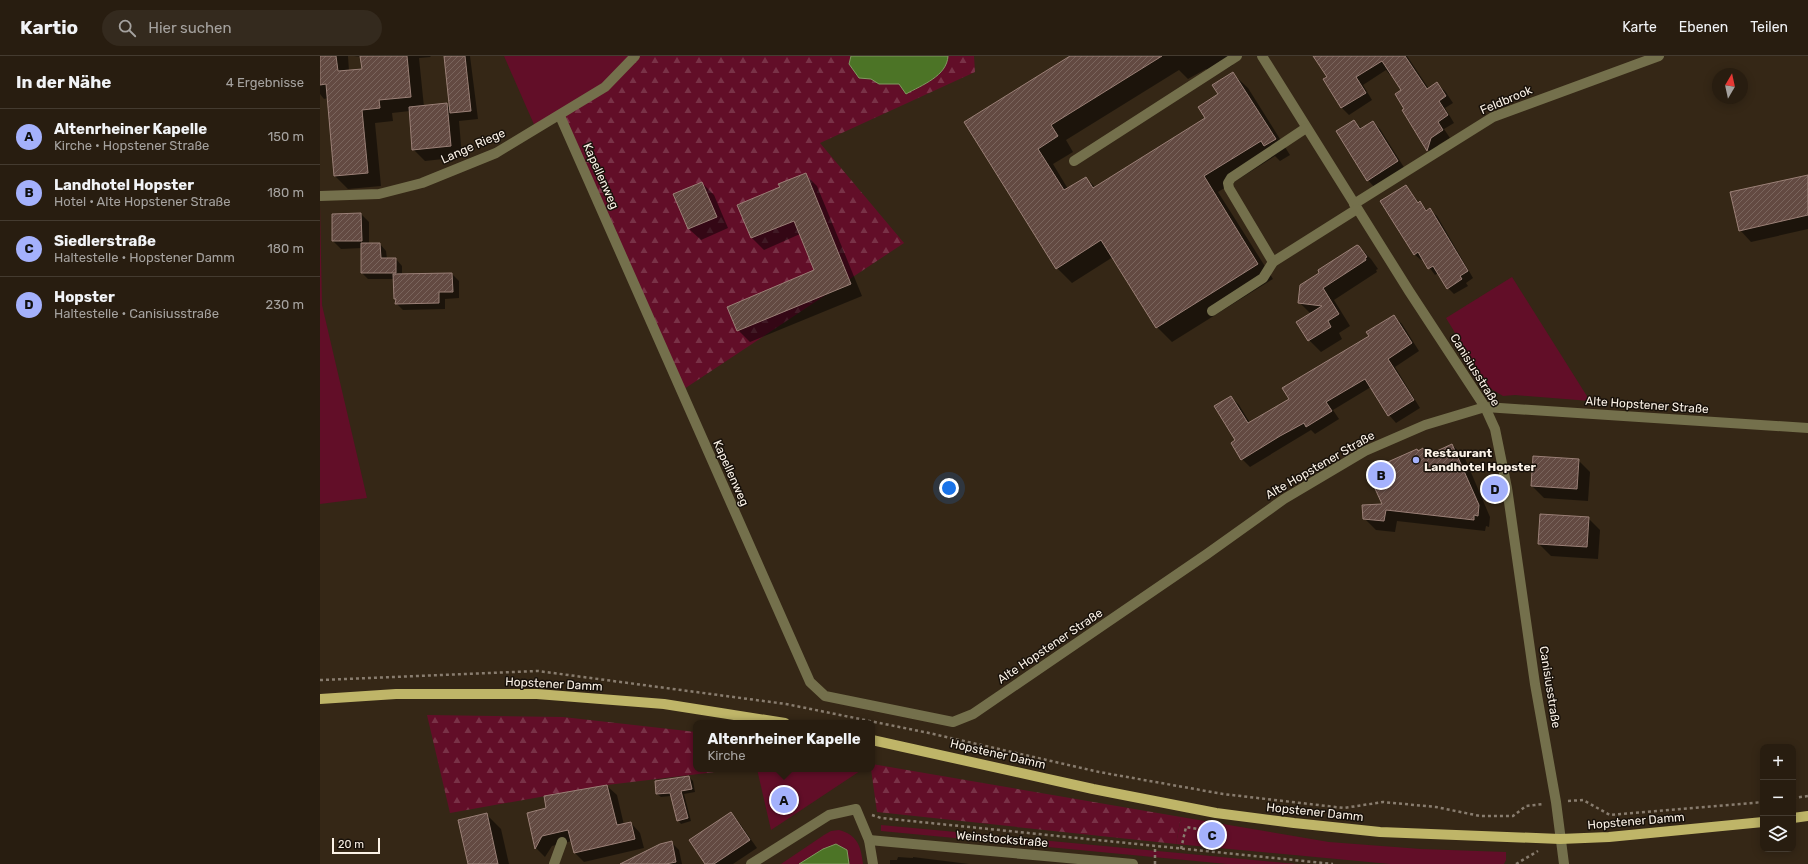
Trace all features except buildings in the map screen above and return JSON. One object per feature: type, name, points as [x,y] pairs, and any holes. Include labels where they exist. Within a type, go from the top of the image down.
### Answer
[{"type":"main road","name":"Hopstener Damm","points":[[320,699],[396,694],[537,694],[664,704],[766,720]]},
{"type":"main road","name":"Hopstener Damm","points":[[875,741],[1093,789],[1216,813],[1380,832],[1560,839],[1609,837],[1760,822]]},
{"type":"main road","points":[[1796,818],[1808,816]]},
{"type":"street","name":"Lange Riege","points":[[320,196],[379,194],[422,183],[496,153],[560,116],[606,87],[635,56]]},
{"type":"street","points":[[1074,161],[1237,56]]},
{"type":"street","name":"Canisiusstraße","points":[[1262,56],[1306,128],[1485,407],[1498,441],[1506,481],[1535,684],[1556,802],[1564,864]]},
{"type":"street","name":"Feldbrook","points":[[1273,262],[1493,117],[1658,56]]},
{"type":"street","name":"Kapellenweg","points":[[560,116],[810,682],[825,696],[931,718],[953,722],[973,714]]},
{"type":"street","points":[[1212,311],[1263,278],[1273,262],[1229,188],[1228,183],[1231,178],[1306,128]]},
{"type":"street","name":"Alte Hopstener Straße","points":[[973,714],[1207,554],[1284,499],[1365,451],[1425,425],[1485,407],[1808,428]]},
{"type":"street","points":[[751,864],[830,816],[856,809],[869,840],[873,864]]},
{"type":"street","name":"Weinstockstraße","points":[[869,840],[1133,864]]},
{"type":"street","points":[[554,864],[562,842]]},
{"type":"path","points":[[320,680],[538,671],[786,704],[864,720]]},
{"type":"path","points":[[875,722],[1099,772],[1223,794],[1344,808],[1383,802],[1436,807],[1480,816],[1513,816],[1526,806],[1584,800],[1610,815],[1760,802]]},
{"type":"path","points":[[1796,798],[1808,796]]},
{"type":"path","points":[[856,809],[881,818],[1181,850],[1333,864]]},
{"type":"path","points":[[1181,850],[1186,827],[1210,830]]},
{"type":"path","points":[[1155,847],[1155,864]]},
{"type":"green space","points":[[504,56],[635,56],[605,87],[536,129]]},
{"type":"green space","points":[[635,56],[974,56],[975,72],[820,143],[904,243],[681,391],[560,116],[605,87]]},
{"type":"green space","points":[[320,206],[322,305],[367,498],[320,504]]},
{"type":"green space","points":[[1512,277],[1590,401],[1515,395],[1503,396],[1488,387],[1446,318]]},
{"type":"green space","points":[[427,715],[563,717],[693,732],[693,772],[715,772],[607,785],[450,813]]},
{"type":"green space","points":[[875,765],[1181,817],[1176,844],[877,812],[871,772],[875,772]]},
{"type":"green space","points":[[758,772],[858,772],[771,830]]},
{"type":"green space","points":[[1181,817],[1329,842],[1421,849],[1506,852],[1506,860],[1504,864],[1390,864],[1176,844]]},
{"type":"green space","points":[[881,825],[1297,864],[1227,864],[881,831]]},
{"type":"green space","points":[[839,830],[850,835],[857,842],[860,847],[863,864],[849,864],[850,859],[823,849],[799,864],[781,864],[824,835],[831,831]]},
{"type":"shaded area","points":[[851,56],[948,56],[947,63],[933,79],[906,94],[899,84],[879,84],[871,79],[859,78],[849,64]]},
{"type":"shaded area","points":[[836,844],[847,850],[849,864],[799,864],[823,849]]},
{"type":"place","name":"Restaurant Landhotel Hopster","points":[[1416,460]]},
{"type":"place","name":"Landhotel Hopster","points":[[1381,475]]},
{"type":"place","name":"Hopster","points":[[1495,489]]},
{"type":"place","name":"Altenrheiner Kapelle","points":[[784,800]]},
{"type":"place","name":"Siedlerstraße","points":[[1212,835]]}]
